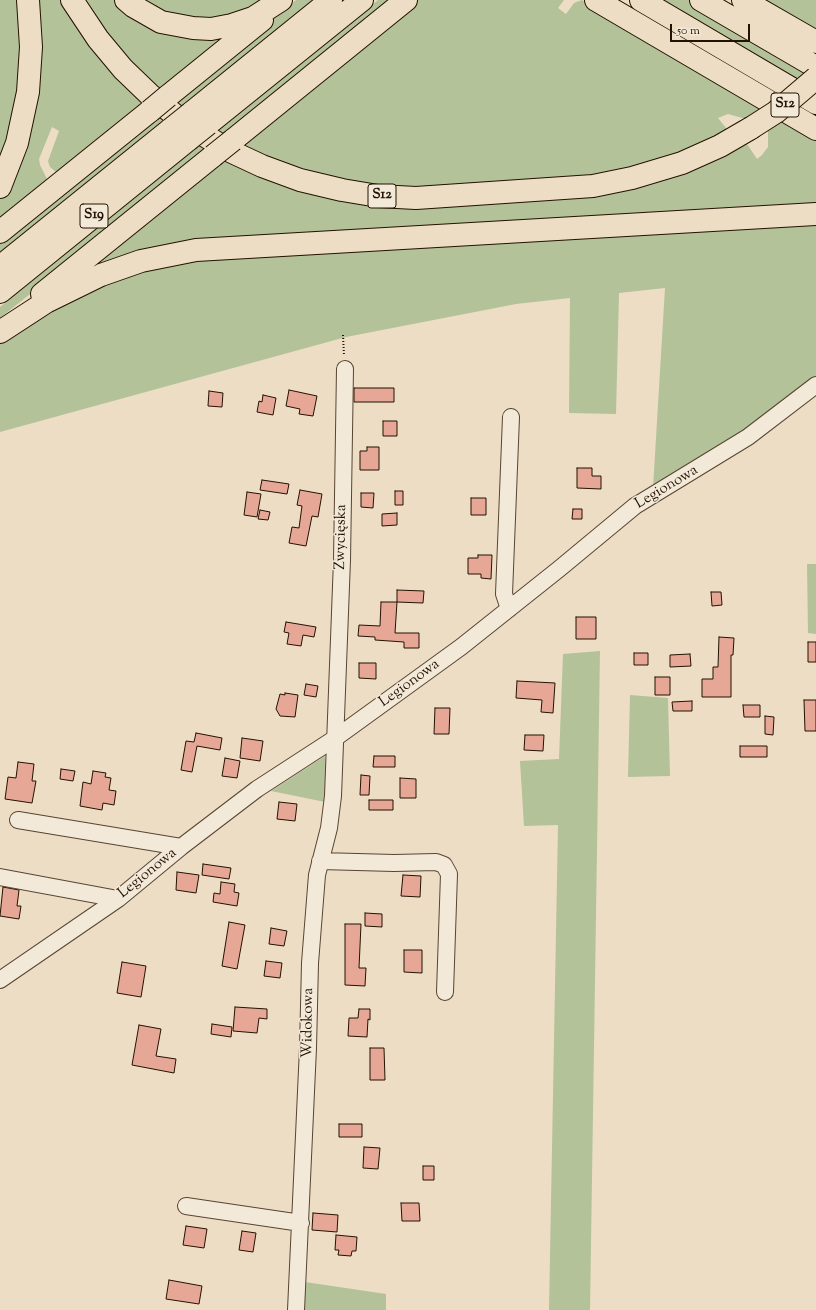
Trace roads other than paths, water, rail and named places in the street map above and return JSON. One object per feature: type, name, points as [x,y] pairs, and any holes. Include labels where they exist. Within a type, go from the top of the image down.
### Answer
[{"type":"highway","points":[[0,187],[17,143],[28,92],[31,47],[28,0]]},
{"type":"highway","name":"S12","points":[[72,0],[98,39],[118,64],[148,94],[186,125],[232,152],[262,166],[300,180],[342,190],[378,196],[416,198],[593,186],[632,178],[682,163],[720,146],[776,112],[816,78]]},
{"type":"highway","points":[[126,0],[138,9],[161,22],[193,28],[211,29],[232,25],[253,18],[281,0]]},
{"type":"highway","points":[[0,232],[286,0]]},
{"type":"highway","name":"S19","points":[[0,292],[199,119],[331,0]]},
{"type":"highway","name":"S19","points":[[199,119],[362,0]]},
{"type":"highway","points":[[0,331],[406,0]]},
{"type":"highway","points":[[596,0],[816,129]]},
{"type":"highway","points":[[640,0],[816,103]]},
{"type":"highway","points":[[701,0],[816,67]]},
{"type":"highway","points":[[743,0],[816,42]]},
{"type":"highway","name":"S19","points":[[0,267],[180,135]]},
{"type":"highway","points":[[0,331],[46,302],[101,275],[141,261],[196,250],[816,214]]},
{"type":"street","name":"Zwycięska","points":[[334,739],[342,560],[345,369]]},
{"type":"street","name":"Legionowa","points":[[0,980],[118,899],[181,847],[257,789],[334,739],[461,647],[635,506],[748,437],[816,385]]},
{"type":"street","points":[[509,609],[504,594],[511,417]]},
{"type":"street","name":"Widokowa","points":[[296,1310],[301,1223],[310,963],[317,875],[332,816],[334,739]]},
{"type":"street","points":[[18,820],[181,847]]},
{"type":"street","points":[[320,861],[394,863],[436,862],[444,865],[449,874],[446,992]]},
{"type":"street","points":[[0,877],[118,899]]},
{"type":"street","points":[[186,1206],[301,1223]]}]
